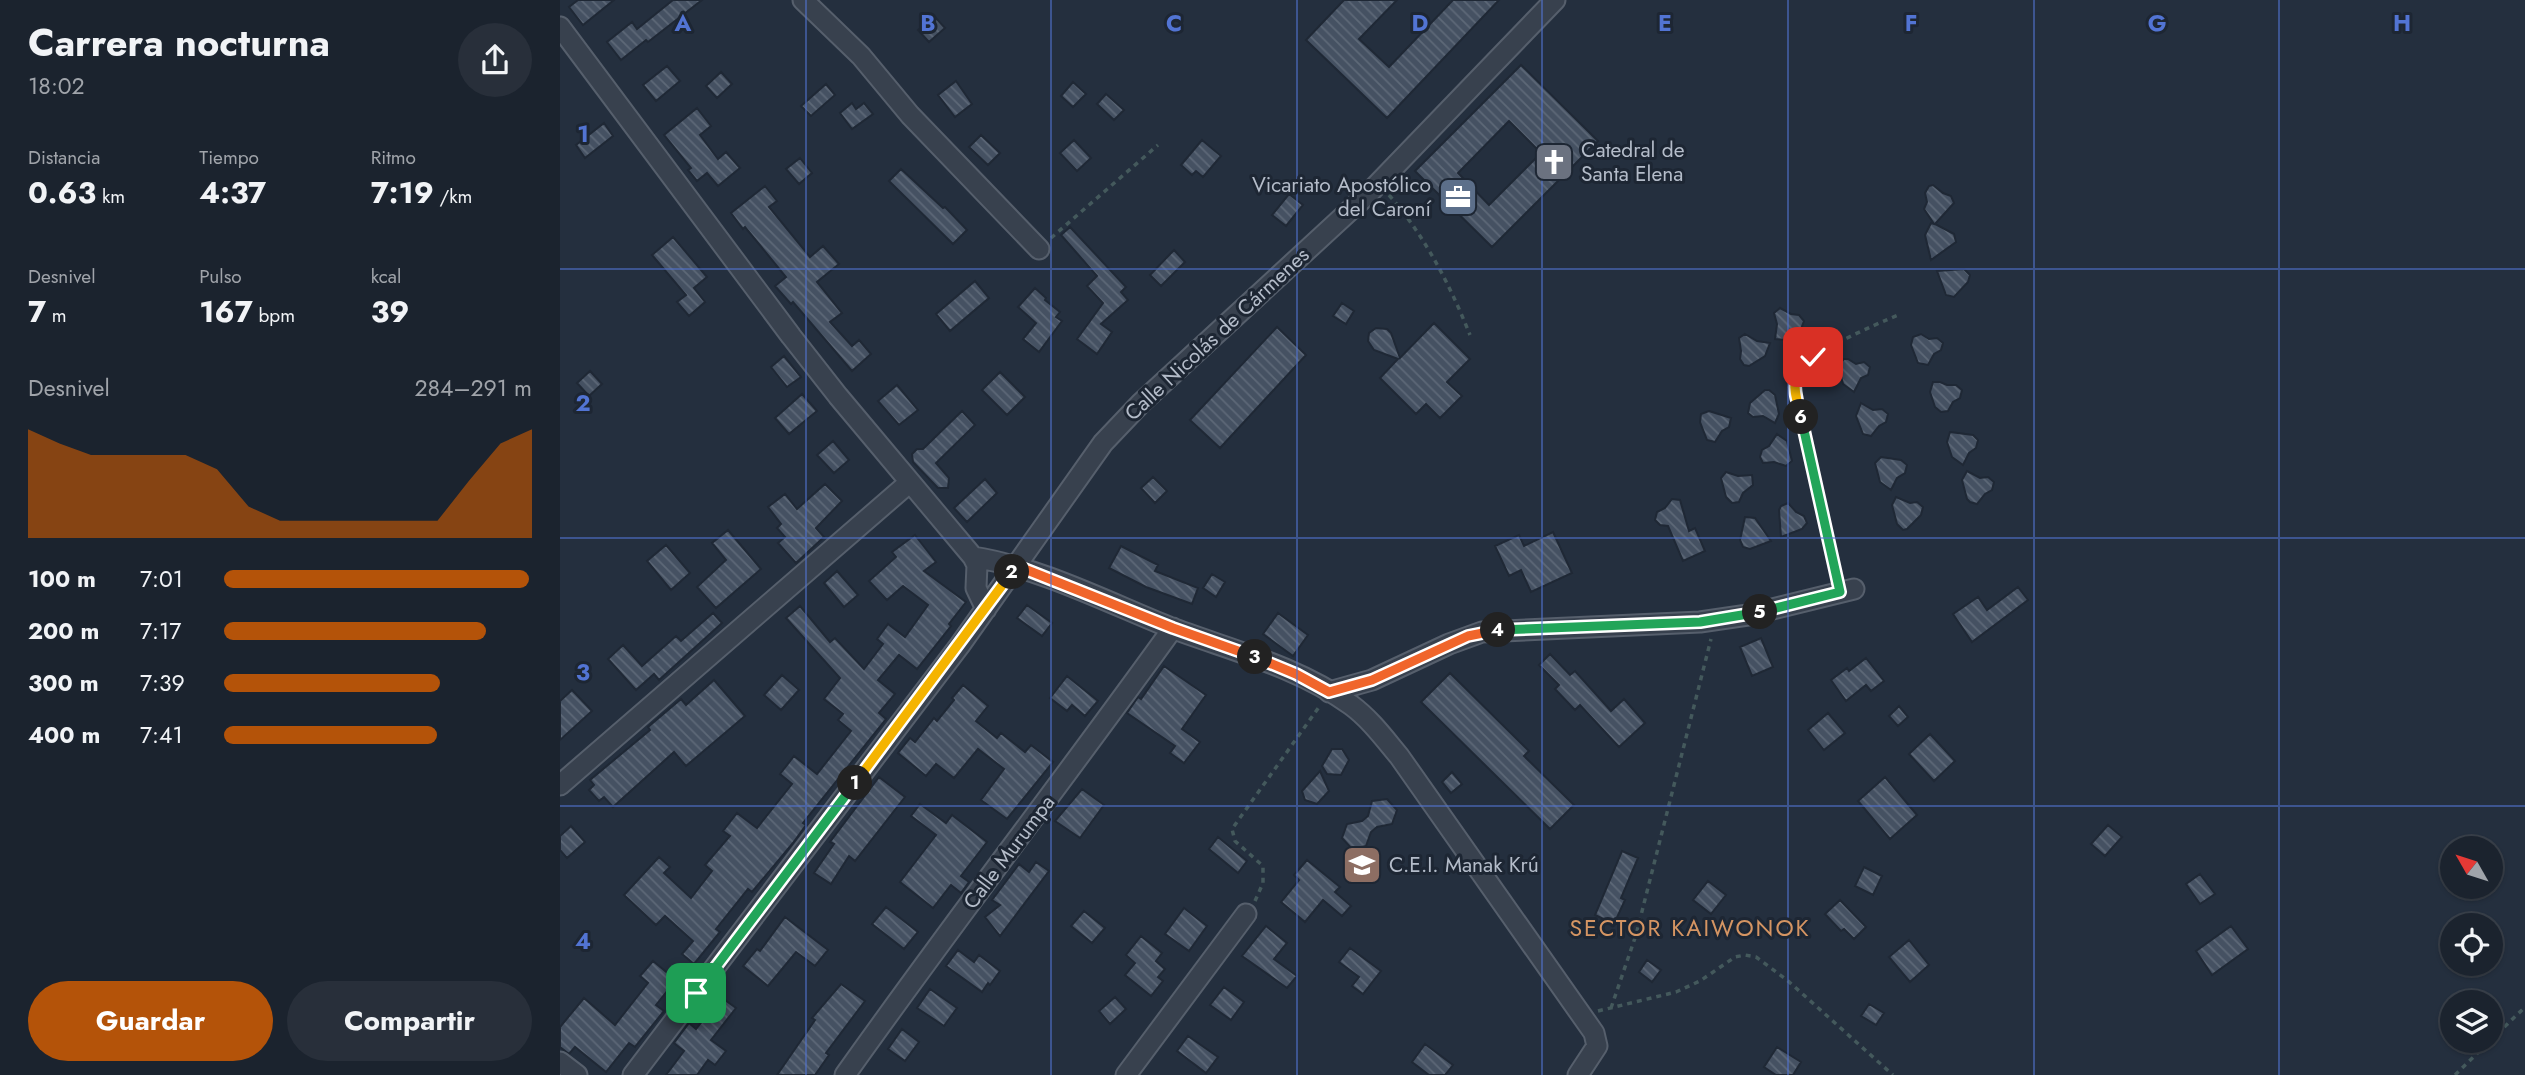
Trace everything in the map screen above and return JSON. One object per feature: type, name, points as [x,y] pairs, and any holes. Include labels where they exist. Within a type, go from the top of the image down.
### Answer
[{"type":"street","points":[[803,0],[861,56],[910,115],[1039,249]]},
{"type":"street","name":"Calle Nicolás de Cármenes","points":[[633,1075],[986,608],[1103,443],[1123,421],[1378,183],[1555,0]]},
{"type":"street","points":[[560,27],[791,336],[973,557],[977,565],[976,588],[986,608]]},
{"type":"street","points":[[560,785],[910,482]]},
{"type":"street","points":[[973,557],[1017,566],[1264,661],[1296,674],[1351,705],[1399,755],[1582,1014],[1597,1040],[1595,1051],[1578,1075]]},
{"type":"street","points":[[1329,692],[1372,680],[1458,640],[1482,632],[1716,620],[1847,591]]},
{"type":"street","name":"Calle Murumpa","points":[[845,1075],[1173,628]]},
{"type":"street","points":[[1126,1075],[1246,914]]},
{"type":"street","points":[[560,1062],[577,1075]]},
{"type":"path","points":[[1039,249],[1158,145]]},
{"type":"path","points":[[1378,183],[1399,206],[1429,249],[1456,298],[1470,335]]},
{"type":"path","points":[[1847,591],[1794,385],[1796,376],[1813,357],[1898,315]]},
{"type":"path","points":[[1611,1008],[1636,935],[1716,620]]},
{"type":"path","points":[[1246,914],[1258,895],[1265,873],[1263,866],[1235,841],[1232,829],[1329,692]]},
{"type":"path","points":[[1582,1014],[1676,992],[1700,981],[1735,957],[1756,957],[1787,980],[1893,1075]]},
{"type":"path","points":[[2503,1028],[2525,1007]]},
{"type":"path","points":[[2455,1075],[2478,1053]]},
{"type":"building","points":[[578,0],[614,0],[583,25],[569,7]]},
{"type":"building","points":[[673,0],[702,0],[621,60],[607,42],[632,22],[637,29]]},
{"type":"building","points":[[1344,0],[1397,0],[1359,39],[1389,67],[1453,0],[1499,0],[1387,118],[1306,40]]},
{"type":"building","points":[[934,16],[945,28],[929,42],[918,30]]},
{"type":"building","name":"Catedral de Santa Elena","points":[[1521,65],[1598,141],[1492,247],[1415,171]],"holes":[[[1509,121],[1541,153],[1489,205],[1458,173]]]},
{"type":"building","points":[[667,66],[680,81],[656,101],[643,85]]},
{"type":"building","points":[[721,72],[732,84],[717,98],[706,86]]},
{"type":"building","points":[[956,81],[972,104],[955,117],[938,95]]},
{"type":"building","points":[[1073,82],[1086,94],[1073,107],[1061,96]]},
{"type":"building","points":[[826,84],[835,95],[811,116],[801,106]]},
{"type":"building","points":[[1106,94],[1124,110],[1114,120],[1097,104]]},
{"type":"building","points":[[852,103],[856,109],[864,103],[873,114],[852,129],[840,113]]},
{"type":"building","points":[[697,108],[711,126],[700,135],[718,159],[726,152],[740,168],[718,186],[707,173],[697,181],[688,170],[691,168],[664,135]]},
{"type":"building","points":[[604,123],[613,136],[585,158],[576,145]]},
{"type":"building","points":[[981,135],[1000,153],[988,165],[969,147]]},
{"type":"building","points":[[1074,140],[1091,158],[1077,171],[1060,153]]},
{"type":"building","points":[[1202,140],[1221,156],[1203,177],[1196,171],[1192,175],[1181,165]]},
{"type":"building","points":[[800,158],[812,173],[799,184],[786,169]]},
{"type":"building","points":[[901,169],[967,230],[953,244],[889,181]]},
{"type":"building","points":[[1933,185],[1951,196],[1954,203],[1935,224],[1954,234],[1956,242],[1931,260],[1925,235],[1931,223],[1934,224],[1924,209],[1927,202],[1925,193],[1929,186]]},
{"type":"building","points":[[765,186],[777,201],[769,207],[810,257],[823,246],[839,264],[817,282],[842,313],[830,322],[852,346],[859,340],[871,354],[852,371],[793,302],[791,304],[775,286],[786,277],[731,213]]},
{"type":"building","points":[[1289,194],[1303,205],[1286,226],[1272,215]]},
{"type":"building","points":[[1070,227],[1126,287],[1121,292],[1128,300],[1101,324],[1112,332],[1097,354],[1077,339],[1103,303],[1087,286],[1097,276],[1061,235]]},
{"type":"building","points":[[673,237],[707,277],[694,288],[705,302],[689,316],[677,302],[686,295],[652,255]]},
{"type":"building","points":[[1174,250],[1185,262],[1161,286],[1150,275]]},
{"type":"building","points":[[1964,269],[1970,275],[1968,282],[1954,297],[1946,295],[1937,271]]},
{"type":"building","points":[[975,281],[989,298],[950,331],[936,314]]},
{"type":"building","points":[[1035,288],[1060,312],[1056,317],[1062,321],[1039,352],[1023,339],[1036,323],[1018,307]]},
{"type":"building","points":[[1342,303],[1354,311],[1346,324],[1333,316]]},
{"type":"building","points":[[1780,308],[1799,315],[1804,321],[1801,329],[1785,340],[1775,339],[1777,324],[1774,313]]},
{"type":"building","points":[[1434,323],[1470,359],[1447,382],[1462,396],[1440,418],[1426,404],[1416,414],[1380,378],[1398,359],[1374,350],[1368,341],[1369,333],[1376,328],[1387,329],[1400,358]]},
{"type":"building","points":[[1277,327],[1306,355],[1220,448],[1190,420]]},
{"type":"building","points":[[1745,334],[1757,341],[1770,343],[1765,356],[1749,366],[1744,365],[1740,359],[1739,338]]},
{"type":"building","points":[[1921,334],[1929,339],[1937,338],[1943,343],[1941,350],[1934,354],[1928,365],[1918,363],[1911,345],[1913,337]]},
{"type":"building","points":[[784,356],[801,377],[787,387],[771,367]]},
{"type":"building","points":[[1844,359],[1856,364],[1864,362],[1870,367],[1868,375],[1861,378],[1854,392],[1843,384],[1838,365]]},
{"type":"building","points":[[590,371],[602,384],[589,396],[577,383]]},
{"type":"building","points":[[1000,372],[1025,397],[1007,415],[982,390]]},
{"type":"building","points":[[1933,382],[1956,385],[1962,390],[1960,398],[1953,402],[1948,411],[1941,412],[1935,407],[1930,392]]},
{"type":"building","points":[[897,385],[918,410],[899,425],[878,401]]},
{"type":"building","points":[[1765,390],[1775,395],[1779,414],[1775,423],[1763,416],[1753,417],[1748,413],[1750,403]]},
{"type":"building","points":[[802,394],[817,411],[789,434],[775,418]]},
{"type":"building","points":[[1861,403],[1873,410],[1882,409],[1888,414],[1886,422],[1871,436],[1863,434],[1856,416]]},
{"type":"building","points":[[962,411],[975,425],[936,463],[949,478],[948,488],[938,488],[913,462],[912,454],[917,449],[923,449]]},
{"type":"building","points":[[1709,411],[1731,418],[1729,427],[1722,431],[1715,442],[1707,440],[1700,422],[1701,414]]},
{"type":"building","points":[[1950,432],[1973,435],[1978,440],[1976,448],[1969,453],[1963,465],[1952,457],[1947,442]]},
{"type":"building","points":[[1777,434],[1787,441],[1792,461],[1786,466],[1774,462],[1763,463],[1760,457],[1762,450],[1769,446]]},
{"type":"building","points":[[833,441],[849,460],[834,473],[817,455]]},
{"type":"building","points":[[1881,457],[1901,460],[1907,465],[1905,473],[1897,478],[1891,490],[1880,482],[1875,463]]},
{"type":"building","points":[[1967,471],[1980,478],[1988,477],[1994,482],[1992,490],[1977,504],[1967,499],[1962,480]]},
{"type":"building","points":[[1726,472],[1738,476],[1752,475],[1753,485],[1743,493],[1739,502],[1732,503],[1726,497],[1721,478]]},
{"type":"building","points":[[1153,477],[1167,491],[1155,503],[1141,488]]},
{"type":"building","points":[[985,479],[997,493],[967,522],[954,508]]},
{"type":"building","points":[[825,484],[842,501],[816,528],[824,537],[796,563],[778,543],[785,537],[777,528],[781,524],[768,507],[785,494],[797,509]]},
{"type":"building","points":[[1896,497],[1910,503],[1917,502],[1923,507],[1921,515],[1907,529],[1903,530],[1897,524],[1892,505]]},
{"type":"building","points":[[1672,499],[1680,500],[1689,531],[1695,528],[1705,551],[1683,561],[1668,526],[1660,525],[1655,520],[1657,512],[1665,508]]},
{"type":"building","points":[[1788,503],[1804,516],[1807,523],[1802,529],[1781,537],[1779,510]]},
{"type":"building","points":[[1745,517],[1755,518],[1771,541],[1750,549],[1743,547],[1740,540]]},
{"type":"building","points":[[728,530],[761,569],[716,608],[697,587],[726,560],[712,543]]},
{"type":"building","points":[[1553,532],[1572,573],[1531,592],[1521,570],[1509,576],[1495,546],[1519,535],[1524,546]]},
{"type":"building","points":[[915,535],[936,562],[924,571],[966,602],[917,669],[899,655],[878,680],[895,694],[879,713],[886,719],[803,823],[806,825],[793,843],[752,892],[748,889],[716,929],[720,932],[694,964],[682,954],[693,941],[665,916],[656,925],[624,895],[659,857],[670,867],[664,873],[691,898],[712,871],[705,865],[730,836],[723,831],[737,813],[757,828],[792,784],[780,774],[794,756],[817,774],[851,731],[838,720],[843,714],[824,699],[840,678],[786,618],[800,606],[830,642],[835,638],[864,669],[883,644],[877,639],[888,624],[905,637],[928,605],[903,586],[887,600],[869,581],[896,557],[892,552]]},
{"type":"building","points":[[666,545],[690,573],[671,590],[647,561]]},
{"type":"building","points":[[1121,546],[1158,565],[1155,571],[1198,588],[1192,604],[1146,587],[1109,568]]},
{"type":"building","points":[[837,571],[858,595],[844,607],[824,583]]},
{"type":"building","points":[[1212,574],[1225,582],[1216,597],[1203,588]]},
{"type":"building","points":[[2018,587],[2028,600],[1972,642],[1953,614],[1978,597],[1987,610]]},
{"type":"building","points":[[1027,605],[1052,623],[1042,636],[1017,618]]},
{"type":"building","points":[[713,613],[722,623],[659,680],[654,674],[636,690],[608,659],[623,645],[642,666],[676,636],[681,641]]},
{"type":"building","points":[[1278,613],[1308,635],[1293,656],[1263,634]]},
{"type":"building","points":[[1761,638],[1773,667],[1752,676],[1740,647]]},
{"type":"building","points":[[1550,654],[1570,675],[1575,671],[1611,711],[1624,699],[1645,723],[1619,747],[1580,705],[1575,710],[1555,689],[1559,685],[1539,665]]},
{"type":"building","points":[[1866,658],[1884,681],[1871,691],[1866,685],[1846,701],[1831,680]]},
{"type":"building","points":[[1164,666],[1206,695],[1182,729],[1200,742],[1184,763],[1170,753],[1175,746],[1127,713],[1138,697],[1141,699]]},
{"type":"building","points":[[1450,673],[1529,751],[1524,756],[1574,805],[1550,829],[1421,702]]},
{"type":"building","points":[[782,675],[799,690],[781,710],[764,695]]},
{"type":"building","points":[[1067,676],[1098,701],[1085,716],[1072,705],[1067,711],[1050,698]]},
{"type":"building","points":[[714,680],[745,716],[686,766],[674,752],[613,807],[604,797],[599,801],[589,790],[594,785],[590,780],[650,730],[648,727],[681,699],[686,705]]},
{"type":"building","points":[[963,685],[988,706],[976,721],[997,738],[1001,733],[1025,752],[1031,745],[1053,762],[1007,819],[981,800],[1004,769],[978,749],[954,778],[936,764],[926,776],[898,753],[910,738],[915,742],[934,718],[937,721]]},
{"type":"building","points":[[572,690],[592,711],[560,740],[560,701]]},
{"type":"building","points":[[1899,706],[1908,717],[1898,726],[1889,716]]},
{"type":"building","points":[[1828,713],[1845,733],[1824,750],[1808,730]]},
{"type":"building","points":[[1930,734],[1955,761],[1934,781],[1909,754]]},
{"type":"building","points":[[1332,749],[1342,749],[1349,760],[1341,775],[1327,774],[1322,766]]},
{"type":"building","points":[[1320,771],[1329,791],[1317,804],[1305,800],[1302,791]]},
{"type":"building","points":[[1452,772],[1462,784],[1451,793],[1442,782]]},
{"type":"building","points":[[879,777],[905,797],[855,861],[849,856],[831,884],[814,873],[834,844],[830,842]]},
{"type":"building","points":[[1885,777],[1917,815],[1890,839],[1858,801]]},
{"type":"building","points":[[1082,789],[1104,805],[1080,838],[1055,821]]},
{"type":"building","points":[[1387,799],[1397,810],[1392,824],[1377,827],[1371,832],[1366,846],[1352,849],[1342,838],[1347,824],[1362,821],[1368,816],[1372,801]]},
{"type":"building","points":[[920,804],[946,823],[952,815],[987,842],[961,876],[969,882],[961,893],[951,885],[933,908],[900,882],[936,835],[911,816]]},
{"type":"building","points":[[2108,825],[2122,837],[2105,856],[2091,844]]},
{"type":"building","points":[[571,826],[585,842],[567,858],[560,850],[560,836]]},
{"type":"building","points":[[1218,837],[1247,861],[1238,873],[1209,849]]},
{"type":"building","points":[[1622,851],[1638,858],[1621,898],[1625,900],[1614,924],[1595,915]]},
{"type":"building","points":[[1307,860],[1340,887],[1335,892],[1351,906],[1342,916],[1323,900],[1305,922],[1281,902],[1299,880],[1294,875]]},
{"type":"building","points":[[1036,862],[1049,871],[1000,936],[985,917],[1000,905],[992,900],[1019,864],[1029,872]]},
{"type":"building","points":[[1864,867],[1882,876],[1873,895],[1855,886]]},
{"type":"building","points":[[2200,874],[2215,894],[2200,904],[2186,884]]},
{"type":"building","points":[[1708,881],[1726,895],[1711,914],[1693,900]]},
{"type":"building","points":[[1840,900],[1866,927],[1854,939],[1844,929],[1841,931],[1825,914]]},
{"type":"building","points":[[886,907],[918,932],[904,949],[872,924]]},
{"type":"building","points":[[1184,908],[1207,926],[1189,951],[1165,934]]},
{"type":"building","points":[[1084,911],[1105,928],[1092,943],[1071,926]]},
{"type":"building","points":[[785,917],[828,950],[815,966],[796,952],[768,986],[743,966],[757,949],[760,951]]},
{"type":"building","points":[[1266,926],[1287,943],[1274,959],[1297,976],[1287,988],[1242,956]]},
{"type":"building","points":[[2231,926],[2248,949],[2212,975],[2196,951]]},
{"type":"building","points":[[1141,936],[1162,953],[1156,961],[1165,969],[1158,977],[1163,981],[1151,996],[1125,975],[1135,963],[1126,955]]},
{"type":"building","points":[[1909,940],[1929,965],[1910,982],[1889,957]]},
{"type":"building","points":[[1350,948],[1381,971],[1363,994],[1352,986],[1359,977],[1339,962]]},
{"type":"building","points":[[958,950],[974,962],[979,955],[1000,971],[982,992],[946,966]]},
{"type":"building","points":[[1647,960],[1661,970],[1652,982],[1639,972]]},
{"type":"building","points":[[653,961],[676,980],[656,1005],[664,1011],[635,1047],[629,1043],[606,1072],[575,1047],[569,1054],[560,1047],[560,1027],[584,998],[615,1025],[648,983],[640,976]]},
{"type":"building","points":[[841,984],[865,1001],[826,1053],[829,1055],[815,1075],[777,1075],[815,1020],[812,1018]]},
{"type":"building","points":[[1224,987],[1244,1002],[1231,1020],[1210,1005]]},
{"type":"building","points":[[930,989],[957,1008],[944,1026],[917,1008]]},
{"type":"building","points":[[721,997],[736,1008],[711,1040],[726,1051],[715,1065],[708,1060],[697,1075],[666,1075],[684,1051],[674,1043],[689,1023],[696,1029]]},
{"type":"building","points":[[1115,997],[1126,1009],[1110,1024],[1099,1011]]},
{"type":"building","points":[[1869,1004],[1884,1013],[1876,1025],[1861,1016]]},
{"type":"building","points":[[902,1029],[919,1042],[905,1061],[888,1049]]},
{"type":"building","points":[[1188,1036],[1218,1057],[1206,1073],[1177,1051]]},
{"type":"building","points":[[1425,1044],[1453,1065],[1445,1075],[1429,1075],[1412,1062]]},
{"type":"building","points":[[1777,1047],[1801,1062],[1793,1075],[1776,1075],[1764,1067]]},
{"type":"place","name":"Catedral de Santa Elena","points":[[1554,162]]},
{"type":"place","name":"Vicariato Apostólico del Caroní","points":[[1458,197]]},
{"type":"place","name":"C.E.I. Manak Krú","points":[[1362,865]]},
{"type":"district","name":"SECTOR KAIWONOK","points":[[1690,928]]},
{"type":"route","points":[[696,993],[1017,566],[1173,628],[1253,656],[1296,674],[1329,692],[1372,680],[1449,644],[1482,632],[1700,622],[1748,615],[1840,592],[1794,385],[1799,371],[1813,357]]}]
